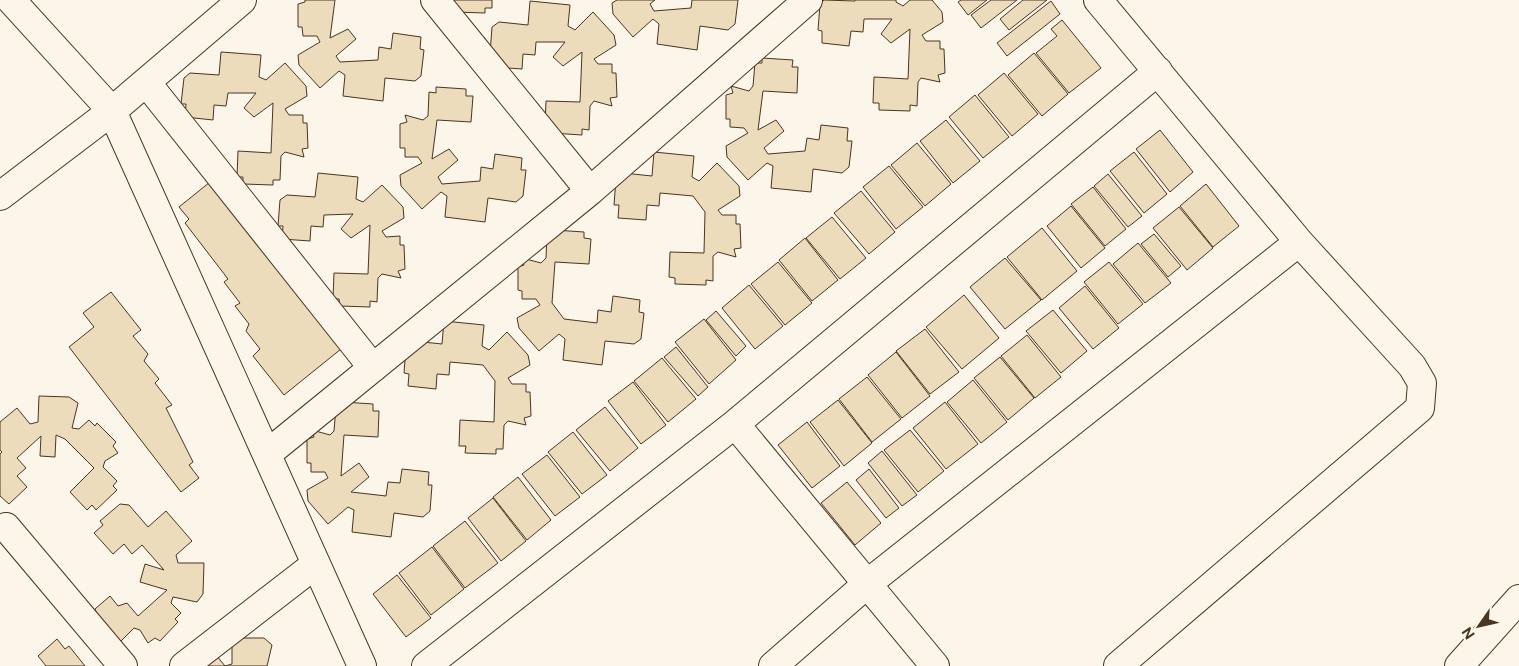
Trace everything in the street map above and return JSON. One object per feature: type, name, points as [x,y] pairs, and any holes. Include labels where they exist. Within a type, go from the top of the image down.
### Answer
[{"type":"street","points":[[11,0],[112,111],[362,666]]},
{"type":"street","points":[[0,196],[112,111],[242,0]]},
{"type":"street","points":[[436,0],[590,192]]},
{"type":"street","points":[[1098,0],[1299,242],[1412,366],[1422,383],[1420,408],[1118,666]]},
{"type":"street","points":[[267,454],[590,192],[790,6]]},
{"type":"street","points":[[426,666],[735,424],[1158,71]]},
{"type":"street","points":[[146,82],[373,368]]},
{"type":"street","points":[[773,666],[867,584],[1299,242]]},
{"type":"street","points":[[735,424],[934,666]]},
{"type":"street","points":[[6,527],[123,666]]},
{"type":"street","points":[[184,666],[316,564]]},
{"type":"street","points":[[1459,666],[1519,599]]},
{"type":"building","points":[[305,0],[335,0],[330,38],[348,29],[356,39],[336,56],[340,62],[378,60],[379,47],[391,49],[393,33],[421,37],[420,49],[424,50],[421,76],[415,81],[385,78],[383,101],[343,96],[345,75],[339,71],[320,88],[299,65],[298,55],[320,42],[317,36],[303,36],[302,27],[298,27],[298,4],[305,2]]},
{"type":"building","points":[[449,0],[492,0],[492,8],[485,8],[485,13],[455,12]]},
{"type":"building","points":[[617,0],[655,0],[650,4],[654,11],[691,8],[692,0],[738,0],[735,24],[728,30],[700,26],[697,50],[657,44],[659,24],[653,19],[633,37],[613,14],[612,3]]},
{"type":"building","points":[[824,0],[896,0],[896,2],[903,6],[910,0],[932,0],[942,12],[943,22],[922,35],[926,41],[940,41],[940,49],[944,49],[945,73],[938,75],[940,82],[921,78],[918,82],[917,106],[910,105],[910,111],[879,110],[879,103],[873,103],[874,77],[908,79],[910,29],[891,43],[881,34],[892,19],[864,19],[863,32],[851,31],[849,46],[822,43],[822,31],[818,30],[820,4]]},
{"type":"building","points":[[961,0],[987,0],[968,15],[958,2]]},
{"type":"building","points":[[991,0],[1017,0],[981,28],[971,15]]},
{"type":"building","points":[[1023,0],[1047,0],[1009,30],[1000,19]]},
{"type":"building","points":[[530,1],[570,5],[568,26],[575,30],[593,12],[614,35],[616,45],[594,59],[598,64],[612,64],[612,73],[616,73],[617,97],[610,98],[612,106],[594,101],[590,106],[589,130],[582,129],[582,135],[552,133],[545,126],[546,101],[580,102],[582,52],[563,66],[553,57],[565,42],[536,42],[535,55],[523,54],[522,69],[494,67],[490,54],[492,27],[499,22],[528,25]]},
{"type":"building","points":[[1051,1],[1060,14],[1007,56],[997,43]]},
{"type":"building","points":[[1062,20],[1101,68],[1069,93],[1036,53],[1057,36],[1051,29]]},
{"type":"building","points":[[221,52],[261,55],[259,77],[266,80],[285,63],[306,86],[307,96],[285,109],[289,115],[303,115],[303,123],[307,123],[308,148],[302,149],[304,157],[285,152],[281,156],[280,180],[273,180],[273,185],[243,184],[243,177],[237,177],[238,151],[271,153],[273,103],[254,117],[244,108],[256,93],[228,93],[226,106],[214,105],[213,120],[185,117],[186,104],[181,104],[184,78],[190,73],[219,75]]},
{"type":"building","points":[[1034,53],[1068,94],[1042,116],[1008,75]]},
{"type":"building","points":[[762,58],[793,60],[792,67],[798,67],[797,93],[763,91],[758,130],[776,120],[784,131],[764,148],[768,154],[805,151],[807,138],[819,140],[821,125],[848,128],[847,141],[852,141],[849,167],[842,173],[813,169],[811,192],[771,188],[773,166],[767,163],[748,180],[727,157],[726,146],[748,133],[744,128],[730,127],[730,119],[726,119],[726,95],[733,93],[731,86],[749,91],[753,86],[755,63],[762,63]]},
{"type":"building","points":[[1004,73],[1038,114],[1012,136],[978,95]]},
{"type":"building","points":[[436,87],[466,89],[466,96],[473,96],[471,122],[437,120],[432,159],[449,149],[458,160],[438,177],[442,184],[480,181],[481,167],[493,169],[495,154],[522,158],[521,170],[526,170],[523,196],[516,202],[488,198],[485,222],[445,217],[447,196],[441,192],[422,209],[401,186],[400,175],[422,163],[418,157],[405,157],[405,148],[400,148],[400,124],[407,122],[405,115],[423,120],[428,116],[429,92],[436,93]]},
{"type":"building","points":[[975,95],[1009,137],[983,158],[949,117]]},
{"type":"building","points":[[946,120],[980,161],[953,183],[920,141]]},
{"type":"building","points":[[1160,130],[1193,172],[1170,192],[1136,149]]},
{"type":"building","points":[[917,143],[951,184],[925,206],[891,165]]},
{"type":"building","points":[[654,152],[694,156],[692,177],[699,181],[717,163],[739,186],[740,196],[718,210],[722,215],[736,215],[736,224],[740,224],[741,248],[734,249],[736,257],[718,252],[713,256],[713,281],[706,280],[706,285],[675,284],[675,278],[669,277],[670,252],[704,253],[705,212],[693,196],[660,193],[659,206],[647,205],[646,220],[618,218],[619,205],[614,205],[616,179],[623,173],[652,176]]},
{"type":"building","points":[[1134,152],[1167,194],[1144,213],[1110,171]]},
{"type":"building","points":[[889,166],[923,207],[896,229],[863,187]]},
{"type":"building","points":[[318,173],[358,177],[356,199],[363,202],[382,185],[403,207],[404,218],[382,231],[386,237],[400,236],[400,245],[404,245],[405,269],[398,271],[401,278],[382,274],[378,278],[377,302],[370,301],[370,307],[340,306],[339,299],[333,299],[334,273],[368,274],[370,225],[351,238],[341,229],[353,214],[324,215],[323,227],[311,226],[310,241],[282,239],[283,226],[278,226],[280,200],[287,195],[315,197]]},
{"type":"building","points":[[1108,174],[1142,216],[1128,227],[1094,186]]},
{"type":"building","points":[[210,182],[341,349],[284,395],[253,356],[260,349],[246,331],[249,324],[235,306],[240,303],[224,282],[228,279],[185,223],[189,219],[179,207]]},
{"type":"building","points":[[1206,184],[1239,226],[1213,247],[1180,206]]},
{"type":"building","points":[[1093,187],[1126,229],[1105,246],[1071,204]]},
{"type":"building","points":[[861,191],[895,232],[869,254],[834,213]]},
{"type":"building","points":[[1071,206],[1105,248],[1081,268],[1047,226]]},
{"type":"building","points":[[1179,207],[1213,248],[1187,270],[1153,228]]},
{"type":"building","points":[[832,217],[866,258],[840,279],[806,238]]},
{"type":"building","points":[[1042,228],[1077,271],[1042,300],[1007,257]]},
{"type":"building","points":[[554,230],[584,232],[584,238],[591,239],[589,264],[555,262],[552,303],[564,319],[597,323],[598,310],[611,312],[613,296],[640,300],[639,312],[644,313],[641,339],[634,344],[605,341],[602,365],[563,360],[565,339],[559,334],[539,351],[519,328],[517,318],[540,305],[536,299],[522,299],[522,291],[518,290],[518,267],[524,265],[522,258],[541,263],[546,258],[547,235]]},
{"type":"building","points":[[1154,234],[1181,266],[1168,277],[1141,244]]},
{"type":"building","points":[[805,238],[838,280],[812,301],[779,260]]},
{"type":"building","points":[[1138,243],[1171,283],[1145,303],[1113,264]]},
{"type":"building","points":[[1005,258],[1041,300],[1005,329],[970,287]]},
{"type":"building","points":[[778,262],[812,303],[785,325],[751,284]]},
{"type":"building","points":[[1109,262],[1143,304],[1118,324],[1084,282]]},
{"type":"building","points":[[749,285],[783,326],[755,349],[722,308]]},
{"type":"building","points":[[1085,286],[1119,328],[1093,349],[1059,308]]},
{"type":"building","points":[[111,292],[141,330],[133,336],[148,354],[144,361],[159,379],[155,383],[172,405],[166,408],[193,462],[189,465],[199,478],[181,492],[69,347],[94,327],[83,313]]},
{"type":"building","points":[[964,295],[999,338],[962,369],[926,327]]},
{"type":"building","points":[[1053,310],[1087,351],[1061,373],[1026,331]]},
{"type":"building","points":[[716,311],[746,346],[736,356],[706,320]]},
{"type":"building","points":[[704,319],[736,360],[709,384],[675,342]]},
{"type":"building","points":[[444,321],[484,325],[482,346],[489,350],[507,332],[528,355],[530,365],[508,378],[512,384],[526,384],[526,392],[530,392],[531,416],[524,418],[526,425],[508,421],[504,425],[503,449],[496,449],[496,454],[465,453],[466,446],[459,446],[460,420],[494,422],[495,381],[483,365],[450,362],[449,375],[437,374],[436,389],[408,386],[409,374],[404,373],[406,347],[413,341],[442,344]]},
{"type":"building","points":[[925,329],[959,372],[930,394],[896,351]]},
{"type":"building","points":[[1027,335],[1061,377],[1035,398],[1001,356]]},
{"type":"building","points":[[676,347],[708,387],[698,396],[664,357]]},
{"type":"building","points":[[896,352],[930,396],[902,418],[868,375]]},
{"type":"building","points":[[1000,357],[1034,398],[1008,420],[974,378]]},
{"type":"building","points":[[662,358],[696,399],[668,422],[634,381]]},
{"type":"building","points":[[867,377],[901,419],[872,442],[839,399]]},
{"type":"building","points":[[973,380],[1007,422],[981,443],[947,402]]},
{"type":"building","points":[[633,382],[666,425],[641,444],[608,401]]},
{"type":"building","points":[[39,396],[69,397],[78,403],[72,428],[79,429],[89,420],[95,426],[97,423],[116,442],[113,446],[118,453],[105,461],[103,467],[117,481],[113,486],[117,490],[96,510],[92,505],[87,510],[70,492],[94,468],[65,439],[56,435],[55,457],[40,456],[41,436],[17,458],[26,468],[17,476],[27,487],[9,504],[0,496],[0,454],[2,452],[0,450],[0,422],[17,408],[30,424],[38,422]]},
{"type":"building","points":[[838,400],[872,443],[844,466],[810,422]]},
{"type":"building","points":[[343,402],[373,404],[373,411],[379,411],[378,437],[344,435],[341,476],[359,463],[369,477],[351,492],[386,496],[388,482],[400,483],[402,469],[429,472],[428,485],[432,485],[430,511],[423,517],[394,513],[391,537],[352,532],[354,510],[348,507],[328,524],[308,501],[307,490],[328,478],[325,472],[311,472],[311,463],[307,463],[307,439],[314,437],[312,430],[330,435],[334,431],[336,407]]},
{"type":"building","points":[[945,402],[978,444],[946,469],[913,428]]},
{"type":"building","points":[[605,407],[638,448],[610,471],[576,430]]},
{"type":"building","points":[[807,422],[840,466],[812,488],[778,445]]},
{"type":"building","points":[[910,430],[944,471],[918,492],[884,450]]},
{"type":"building","points":[[573,432],[607,475],[582,494],[548,452]]},
{"type":"building","points":[[882,451],[917,495],[902,506],[868,463]]},
{"type":"building","points":[[547,455],[580,497],[555,516],[522,474]]},
{"type":"building","points":[[869,469],[899,508],[886,518],[856,480]]},
{"type":"building","points":[[518,477],[551,520],[527,540],[493,497]]},
{"type":"building","points":[[847,482],[881,523],[855,545],[821,503]]},
{"type":"building","points":[[493,498],[526,541],[501,561],[468,518]]},
{"type":"building","points":[[120,504],[129,505],[148,527],[166,511],[192,541],[176,555],[178,563],[204,563],[203,594],[197,602],[173,597],[171,603],[181,613],[175,619],[178,622],[160,641],[155,638],[148,643],[140,630],[134,628],[120,642],[98,617],[95,609],[110,596],[118,606],[127,603],[138,616],[167,590],[140,582],[145,564],[164,570],[142,545],[132,554],[124,544],[113,554],[94,533],[103,525],[100,521]]},
{"type":"building","points":[[465,521],[498,563],[465,588],[433,546]]},
{"type":"building","points":[[432,547],[464,589],[431,615],[399,573]]},
{"type":"building","points":[[397,575],[431,618],[406,637],[373,594]]},
{"type":"building","points":[[232,638],[264,638],[272,645],[267,666],[225,666],[232,664]]},
{"type":"building","points":[[57,639],[65,649],[69,646],[85,666],[46,666],[38,656]]},
{"type":"building","points":[[211,649],[225,666],[191,666]]}]
